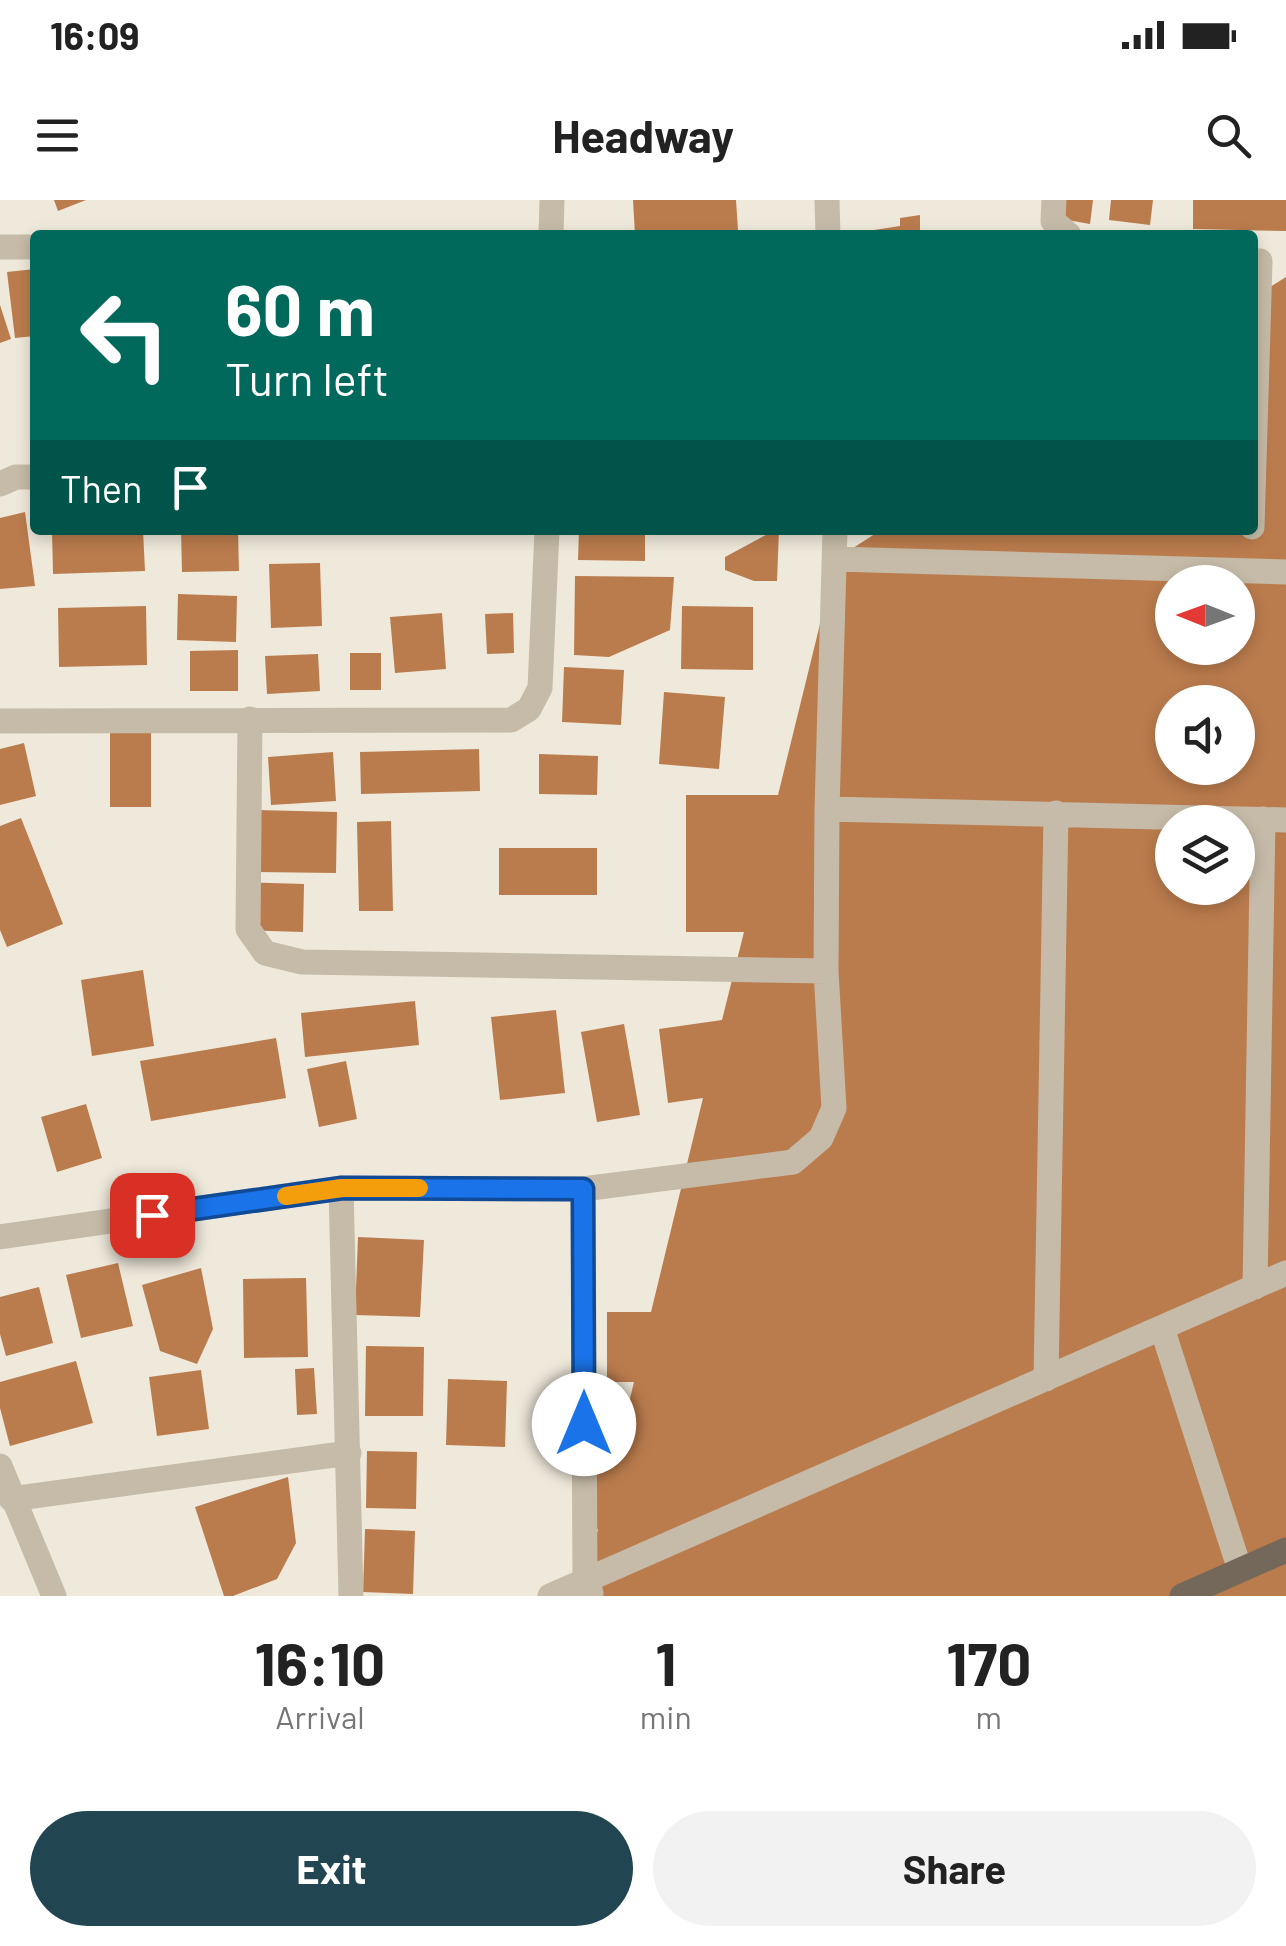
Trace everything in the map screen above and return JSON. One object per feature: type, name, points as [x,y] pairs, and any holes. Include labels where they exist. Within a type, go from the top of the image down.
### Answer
[{"type":"main road","points":[[1182,1596],[1286,1550]]},
{"type":"street","points":[[552,200],[552,230]]},
{"type":"street","points":[[827,200],[828,230]]},
{"type":"street","points":[[1054,200],[1053,221],[1063,230]]},
{"type":"street","points":[[0,247],[30,247]]},
{"type":"street","points":[[1258,414],[1266,261]]},
{"type":"street","points":[[0,484],[16,477],[30,477]]},
{"type":"street","points":[[0,721],[511,720],[529,709],[540,688],[547,535]]},
{"type":"street","points":[[0,1237],[342,1188],[583,1189],[792,1162],[810,1151],[821,1138],[834,1108],[826,971],[835,535]]},
{"type":"street","points":[[1251,565],[1252,535]]},
{"type":"street","points":[[836,559],[1155,568]]},
{"type":"street","points":[[1255,571],[1286,572]]},
{"type":"street","points":[[250,719],[248,929],[265,953],[302,962],[826,971]]},
{"type":"street","points":[[827,809],[1274,819],[1255,1287]]},
{"type":"street","points":[[1046,1379],[1056,813]]},
{"type":"street","points":[[342,1188],[352,1596]]},
{"type":"street","points":[[583,1189],[589,1588]]},
{"type":"street","points":[[550,1596],[589,1588],[1286,1273]]},
{"type":"street","points":[[1162,1328],[1240,1570]]},
{"type":"street","points":[[11,1499],[349,1453]]},
{"type":"street","points":[[0,1466],[54,1596]]},
{"type":"building","points":[[54,200],[86,200],[58,211]]},
{"type":"building","points":[[633,200],[736,200],[738,230],[635,230]]},
{"type":"building","points":[[1065,200],[1093,200],[1090,224],[1062,219]]},
{"type":"building","points":[[1111,200],[1153,200],[1150,225],[1109,220]]},
{"type":"building","points":[[1193,200],[1286,200],[1286,231],[1193,229]]},
{"type":"building","points":[[920,215],[920,230],[874,230],[900,226],[900,218]]},
{"type":"building","points":[[30,270],[30,336],[15,338],[7,272]]},
{"type":"building","points":[[1286,277],[1286,1596],[591,1596],[585,1580],[598,1529],[589,1532],[596,1408],[618,1448],[634,1382],[607,1382],[607,1312],[651,1312],[703,1098],[668,1103],[659,1029],[722,1020],[744,932],[686,932],[686,795],[778,795],[836,559],[873,535],[1258,535],[1258,294]]},
{"type":"building","points":[[0,305],[11,339],[0,343]]},
{"type":"building","points":[[25,512],[35,586],[0,589],[0,518]]},
{"type":"building","points":[[52,535],[143,535],[145,571],[53,574]]},
{"type":"building","points":[[181,535],[238,535],[239,571],[182,572]]},
{"type":"building","points":[[579,535],[645,535],[645,561],[578,560]]},
{"type":"building","points":[[766,535],[779,535],[777,581],[754,581],[725,570],[725,557]]},
{"type":"building","points":[[320,563],[322,626],[271,628],[269,564]]},
{"type":"building","points":[[575,576],[674,577],[670,630],[609,657],[574,655]]},
{"type":"building","points":[[178,594],[237,596],[236,642],[177,640]]},
{"type":"building","points":[[146,606],[147,665],[59,667],[58,608]]},
{"type":"building","points":[[682,606],[753,607],[753,670],[681,669]]},
{"type":"building","points":[[442,613],[446,669],[395,673],[390,617]]},
{"type":"building","points":[[513,613],[514,653],[487,654],[485,614]]},
{"type":"building","points":[[238,650],[238,691],[190,691],[190,651]]},
{"type":"building","points":[[350,653],[381,653],[381,690],[350,690]]},
{"type":"building","points":[[318,654],[320,691],[267,694],[265,656]]},
{"type":"building","points":[[564,667],[624,670],[621,725],[562,722]]},
{"type":"building","points":[[664,692],[725,697],[719,769],[659,764]]},
{"type":"building","points":[[110,733],[151,733],[151,807],[110,807]]},
{"type":"building","points":[[24,743],[36,796],[0,805],[0,749]]},
{"type":"building","points":[[479,749],[480,791],[361,794],[360,752]]},
{"type":"building","points":[[333,752],[336,801],[271,805],[268,757]]},
{"type":"building","points":[[539,754],[598,756],[597,795],[539,794]]},
{"type":"building","points":[[257,810],[337,812],[336,873],[256,872]]},
{"type":"building","points":[[21,818],[63,924],[7,947],[0,930],[0,826]]},
{"type":"building","points":[[391,821],[393,911],[359,911],[357,822]]},
{"type":"building","points":[[499,848],[597,848],[597,895],[499,895]]},
{"type":"building","points":[[241,882],[304,884],[303,932],[240,930]]},
{"type":"building","points":[[143,970],[154,1046],[92,1056],[81,980]]},
{"type":"building","points":[[415,1001],[419,1045],[305,1057],[301,1013]]},
{"type":"building","points":[[556,1010],[565,1093],[500,1100],[491,1017]]},
{"type":"building","points":[[624,1024],[640,1115],[597,1122],[581,1032]]},
{"type":"building","points":[[276,1038],[286,1098],[151,1121],[140,1061]]},
{"type":"building","points":[[346,1061],[357,1119],[319,1127],[307,1069]]},
{"type":"building","points":[[86,1104],[102,1158],[57,1172],[41,1117]]},
{"type":"building","points":[[358,1237],[424,1240],[420,1317],[355,1315]]},
{"type":"building","points":[[118,1263],[133,1326],[81,1338],[66,1275]]},
{"type":"building","points":[[201,1268],[213,1329],[197,1364],[160,1351],[142,1285]]},
{"type":"building","points":[[306,1278],[308,1357],[244,1358],[243,1279]]},
{"type":"building","points":[[39,1287],[53,1343],[6,1356],[0,1334],[0,1297]]},
{"type":"building","points":[[366,1346],[424,1347],[423,1416],[365,1416]]},
{"type":"building","points":[[76,1361],[93,1423],[10,1446],[0,1408],[0,1382]]},
{"type":"building","points":[[314,1368],[317,1414],[297,1415],[295,1369]]},
{"type":"building","points":[[201,1370],[209,1429],[157,1436],[149,1377]]},
{"type":"building","points":[[448,1379],[507,1381],[505,1447],[446,1445]]},
{"type":"building","points":[[367,1451],[417,1452],[416,1509],[366,1508]]},
{"type":"building","points":[[288,1477],[296,1543],[277,1579],[224,1596],[195,1507]]},
{"type":"building","points":[[365,1529],[415,1531],[413,1594],[363,1592]]},
{"type":"slow traffic","points":[[286,1196],[342,1188],[419,1188]]},
{"type":"route","points":[[152,1215],[342,1188],[583,1189],[584,1424]]}]
